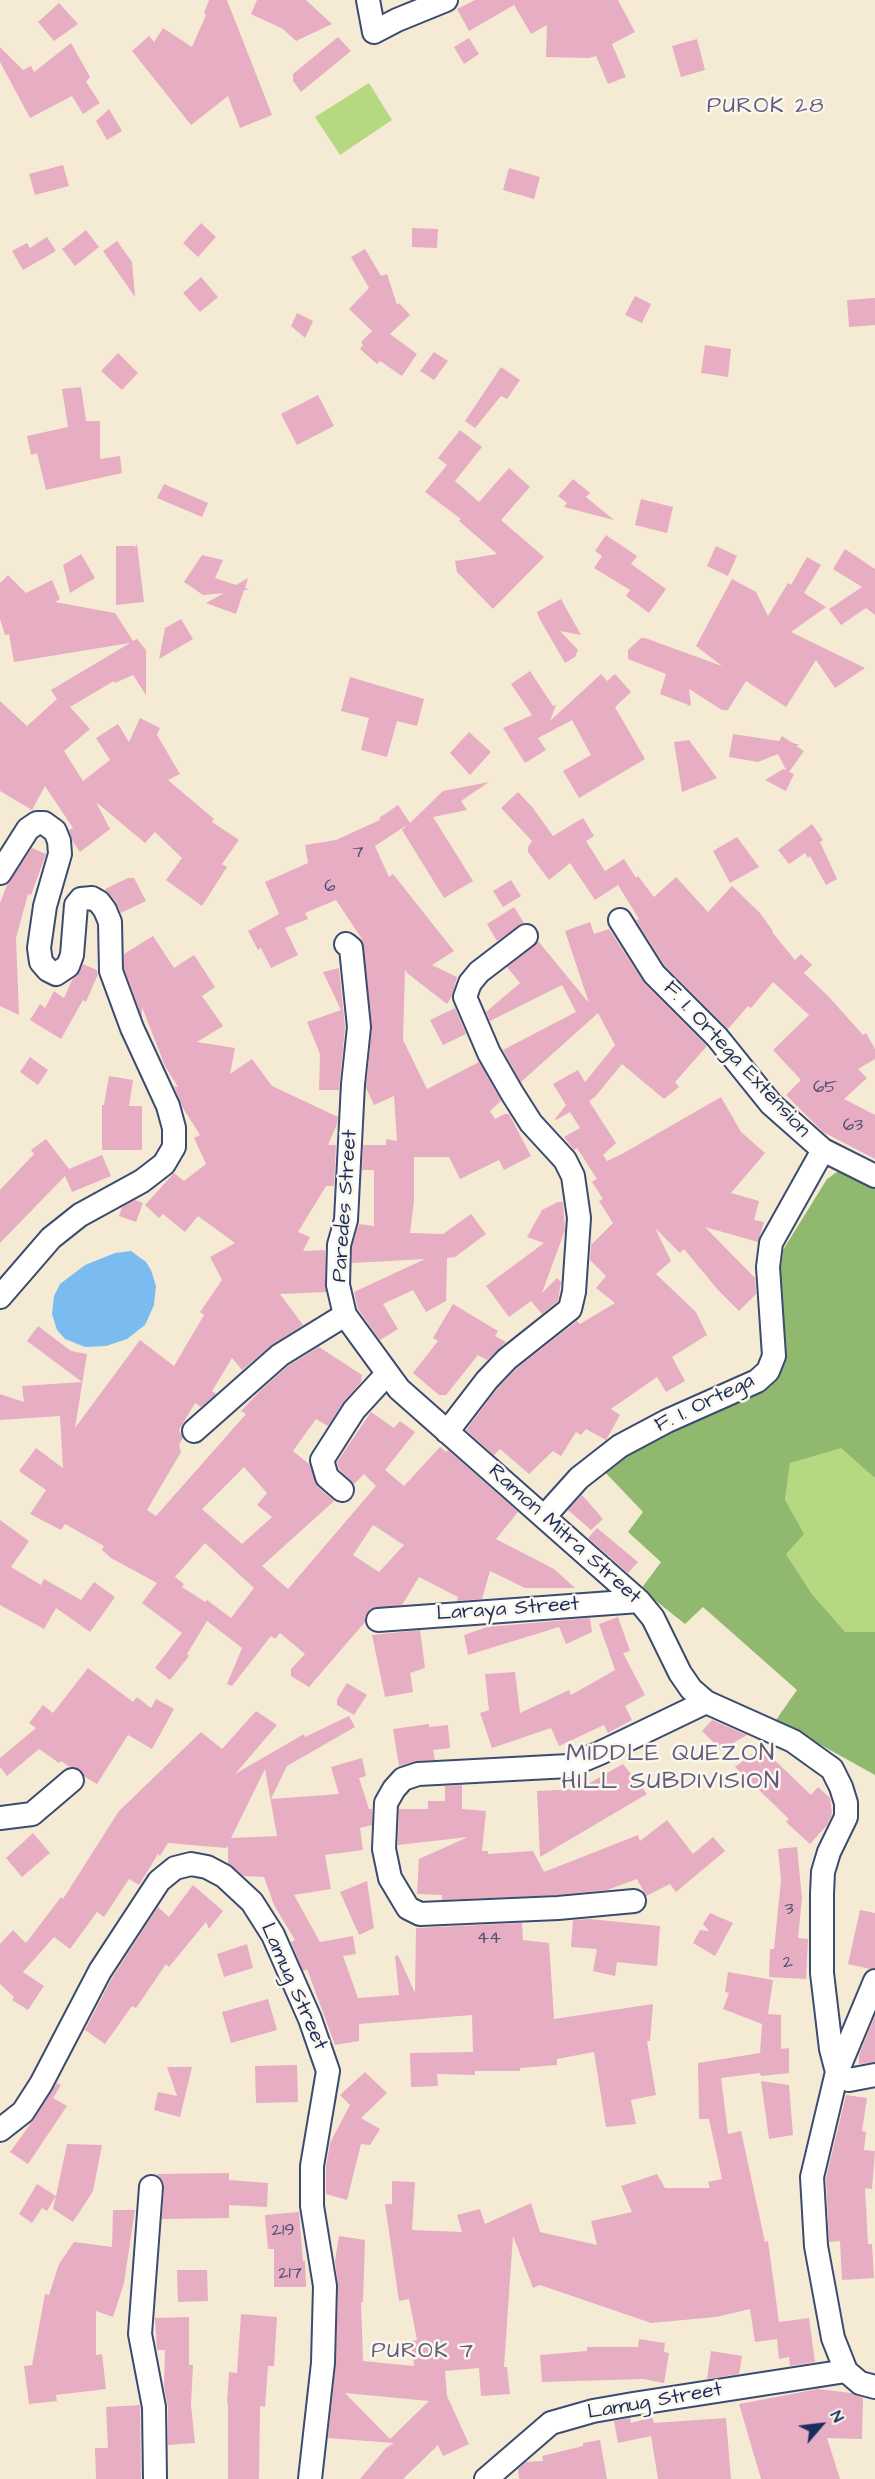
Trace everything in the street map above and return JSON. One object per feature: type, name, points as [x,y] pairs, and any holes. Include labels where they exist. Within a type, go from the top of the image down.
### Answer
[{"type":"street","points":[[368,0],[374,32],[446,0]]},
{"type":"street","points":[[0,873],[28,829],[37,823],[44,823],[55,831],[60,854],[45,906],[39,948],[41,962],[48,970],[56,974],[69,966],[72,956],[76,905],[81,899],[92,898],[99,902],[110,922],[111,971],[132,1028],[168,1106],[174,1128],[174,1147],[164,1164],[142,1181],[80,1215],[51,1238],[0,1297]]},
{"type":"street","name":"F. I. Ortega Extension","points":[[620,920],[654,974],[717,1037],[771,1104],[823,1150],[875,1176]]},
{"type":"street","points":[[447,1432],[487,1380],[507,1359],[570,1309],[574,1292],[579,1218],[573,1176],[565,1160],[531,1123],[512,1093],[489,1053],[465,997],[470,983],[479,972],[526,936]]},
{"type":"street","name":"Paredes Street","points":[[346,944],[351,948],[359,1027],[353,1084],[346,1220],[339,1245],[338,1285],[345,1315],[387,1374],[399,1389],[447,1432]]},
{"type":"street","name":"F. I. Ortega","points":[[544,1517],[579,1478],[620,1446],[667,1421],[757,1381],[768,1371],[774,1356],[768,1267],[771,1243],[823,1150]]},
{"type":"street","points":[[194,1431],[280,1354],[345,1315]]},
{"type":"street","points":[[342,1490],[327,1477],[322,1460],[354,1410],[387,1374]]},
{"type":"street","name":"Ramon Mitra Street","points":[[447,1432],[639,1601],[653,1618],[680,1673],[691,1689],[706,1702],[794,1742],[832,1769],[842,1786],[846,1817],[829,1852],[823,1872],[822,1894],[822,1973],[831,2049],[837,2072],[812,2176],[816,2246],[824,2294],[833,2338],[846,2371]]},
{"type":"street","name":"Laraya Street","points":[[378,1620],[639,1601]]},
{"type":"street","points":[[633,1901],[558,1908],[420,1914],[408,1908],[390,1878],[384,1849],[386,1803],[402,1779],[418,1774],[569,1766],[706,1702]]},
{"type":"street","points":[[0,1818],[32,1814],[72,1780]]},
{"type":"street","name":"Lamug Street","points":[[0,2130],[23,2112],[41,2084],[100,1971],[159,1881],[175,1868],[191,1864],[207,1867],[224,1876],[252,1902],[273,1935],[310,2019],[328,2071],[312,2166],[312,2206],[325,2286],[324,2363],[309,2479]]},
{"type":"street","points":[[875,1982],[837,2072],[849,2080],[875,2075]]},
{"type":"street","points":[[151,2187],[140,2334],[154,2407],[155,2479]]},
{"type":"street","points":[[846,2371],[860,2383],[875,2387]]},
{"type":"street","name":"Lamug Street","points":[[486,2479],[552,2423],[593,2411],[846,2371]]},
{"type":"green space","points":[[369,83],[392,120],[340,155],[315,117]]},
{"type":"green space","points":[[837,1172],[846,1172],[875,1187],[875,1478],[841,1448],[790,1463],[785,1500],[804,1534],[786,1554],[812,1594],[845,1632],[875,1632],[875,1775],[776,1720],[797,1690],[703,1607],[685,1624],[641,1589],[661,1562],[628,1532],[643,1512],[603,1470],[674,1427],[767,1385],[783,1250],[827,1179]]},
{"type":"green space","points":[[841,1447],[875,1478],[875,1632],[845,1633],[812,1594],[786,1554],[785,1500],[790,1462]]},
{"type":"water","points":[[131,1251],[146,1262],[156,1286],[154,1305],[145,1325],[127,1339],[106,1346],[85,1347],[65,1339],[57,1330],[52,1314],[54,1296],[60,1284],[85,1265],[115,1253]]},
{"type":"building","points":[[209,0],[227,0],[272,115],[240,128],[228,96],[191,125],[132,51],[149,36],[154,42],[163,28],[192,47],[206,15],[204,13]]},
{"type":"building","points":[[257,0],[306,0],[332,24],[296,41],[283,29],[251,14]]},
{"type":"building","points":[[475,0],[618,0],[635,32],[612,44],[626,77],[608,84],[596,56],[589,58],[546,57],[547,25],[531,34],[514,5],[469,31],[457,9]]},
{"type":"building","points":[[59,3],[78,24],[54,41],[38,22]]},
{"type":"building","points":[[338,37],[351,51],[301,92],[293,81],[293,74]]},
{"type":"building","points":[[469,38],[479,54],[464,64],[454,47]]},
{"type":"building","points":[[697,39],[705,70],[681,77],[672,46]]},
{"type":"building","points":[[71,43],[90,77],[86,82],[100,103],[83,114],[72,96],[30,118],[0,62],[0,47],[23,70],[31,66],[34,72]]},
{"type":"building","points":[[109,109],[122,131],[107,140],[96,121]]},
{"type":"building","points":[[63,165],[69,186],[35,195],[29,174]]},
{"type":"building","points":[[509,168],[540,177],[534,199],[503,190]]},
{"type":"building","points":[[201,223],[216,237],[198,257],[183,243]]},
{"type":"building","points":[[412,228],[438,229],[437,248],[412,247]]},
{"type":"building","points":[[86,230],[99,247],[75,266],[62,249]]},
{"type":"building","points":[[47,237],[56,251],[23,270],[12,251],[27,243],[30,248]]},
{"type":"building","points":[[117,241],[132,262],[135,297],[103,251]]},
{"type":"building","points":[[365,249],[381,276],[387,274],[397,305],[399,303],[410,315],[390,334],[417,354],[402,376],[380,361],[377,364],[360,349],[363,345],[361,342],[372,331],[349,309],[369,288],[351,257]]},
{"type":"building","points":[[201,277],[218,297],[200,312],[183,293]]},
{"type":"building","points":[[635,296],[651,304],[642,323],[625,315]]},
{"type":"building","points":[[875,298],[875,325],[849,327],[847,300]]},
{"type":"building","points":[[297,313],[313,321],[305,338],[291,326]]},
{"type":"building","points":[[705,345],[731,349],[728,377],[701,373]]},
{"type":"building","points":[[434,352],[448,361],[434,380],[420,371]]},
{"type":"building","points":[[118,353],[138,373],[122,390],[101,371]]},
{"type":"building","points":[[501,367],[520,380],[507,399],[501,396],[475,428],[465,421]]},
{"type":"building","points":[[81,387],[86,421],[100,421],[100,459],[120,456],[122,473],[46,490],[37,453],[31,455],[27,436],[68,427],[62,389]]},
{"type":"building","points":[[318,395],[334,426],[297,445],[281,414]]},
{"type":"building","points":[[460,430],[482,447],[455,481],[479,502],[509,468],[530,487],[501,520],[544,557],[493,609],[457,572],[455,561],[497,554],[459,521],[461,519],[425,492],[447,465],[438,458]]},
{"type":"building","points":[[573,479],[590,493],[586,497],[614,520],[564,507],[567,503],[558,496]]},
{"type":"building","points":[[164,484],[208,503],[202,517],[157,498]]},
{"type":"building","points":[[641,499],[673,507],[667,533],[635,525]]},
{"type":"building","points":[[606,535],[637,556],[631,564],[666,589],[649,613],[626,596],[630,590],[594,568],[602,556],[595,551]]},
{"type":"building","points":[[137,544],[144,602],[116,605],[116,546],[135,546],[135,548]]},
{"type":"building","points":[[716,546],[737,556],[728,576],[707,566]]},
{"type":"building","points":[[845,549],[875,569],[875,615],[866,608],[841,625],[829,609],[862,587],[833,569]]},
{"type":"building","points":[[81,554],[95,578],[70,593],[63,565]]},
{"type":"building","points":[[202,555],[223,560],[215,578],[236,585],[248,578],[245,588],[249,590],[244,590],[236,614],[206,603],[224,593],[203,595],[184,582]]},
{"type":"building","points":[[807,557],[821,565],[804,593],[826,607],[791,632],[865,668],[835,688],[816,660],[786,707],[746,681],[728,710],[722,710],[689,689],[691,706],[660,694],[666,674],[628,659],[628,650],[641,638],[645,638],[722,666],[696,646],[732,579],[756,592],[768,616],[788,583],[791,585]]},
{"type":"building","points":[[8,575],[26,593],[52,580],[60,599],[55,602],[115,613],[133,641],[137,639],[146,650],[146,695],[133,675],[115,683],[114,681],[70,707],[90,729],[64,751],[83,781],[110,760],[96,738],[118,724],[129,742],[140,718],[160,728],[157,735],[180,774],[168,780],[214,819],[212,822],[239,840],[222,864],[227,867],[202,906],[166,880],[182,858],[155,832],[145,843],[96,802],[110,829],[80,852],[69,830],[73,828],[45,786],[32,810],[0,791],[0,701],[27,726],[57,699],[51,690],[130,643],[14,662],[9,634],[5,635],[0,619],[0,583]]},
{"type":"building","points":[[561,599],[581,635],[560,631],[578,650],[575,657],[565,663],[537,612]]},
{"type":"building","points":[[181,619],[193,639],[159,659],[165,628]]},
{"type":"building","points":[[530,671],[553,706],[556,705],[550,721],[601,674],[607,681],[615,674],[631,692],[615,707],[645,759],[579,798],[563,771],[591,755],[572,720],[538,738],[546,750],[525,763],[503,728],[532,715],[511,684]]},
{"type":"building","points":[[350,677],[424,699],[417,726],[397,721],[387,757],[361,750],[369,718],[341,711]]},
{"type":"building","points":[[469,732],[491,752],[470,775],[450,753]]},
{"type":"building","points":[[733,734],[779,741],[782,736],[800,745],[796,746],[804,751],[789,772],[794,774],[786,791],[765,780],[783,769],[786,770],[778,754],[758,762],[729,757]]},
{"type":"building","points":[[689,740],[717,778],[682,792],[674,742]]},
{"type":"building","points":[[489,782],[461,801],[467,810],[433,817],[473,881],[444,898],[402,830],[407,825],[375,846],[389,877],[393,874],[454,951],[432,965],[457,977],[452,996],[447,1004],[405,969],[403,1040],[427,1089],[479,1062],[501,1101],[490,1111],[495,1119],[509,1114],[531,1156],[504,1170],[499,1160],[460,1179],[449,1157],[414,1157],[414,1201],[410,1233],[443,1234],[471,1214],[486,1234],[455,1257],[447,1258],[446,1301],[426,1312],[413,1290],[383,1304],[398,1329],[380,1340],[358,1309],[354,1292],[425,1259],[352,1263],[352,1247],[359,1224],[374,1226],[374,1170],[362,1170],[363,1145],[386,1145],[386,1139],[397,1141],[394,1096],[374,1105],[366,1088],[372,1026],[362,939],[336,900],[305,913],[308,919],[285,928],[298,955],[271,968],[261,948],[258,950],[248,931],[279,914],[265,882],[308,863],[305,845],[336,840],[380,820],[379,818],[398,805],[410,823],[443,791]]},
{"type":"building","points":[[518,792],[553,836],[583,818],[594,836],[586,841],[605,871],[624,859],[636,878],[638,876],[654,897],[676,877],[708,912],[732,886],[760,913],[795,960],[801,954],[812,965],[804,973],[863,1035],[866,1033],[875,1049],[875,1059],[858,1069],[867,1078],[844,1099],[875,1115],[875,1159],[823,1132],[786,1095],[801,1080],[773,1050],[809,1015],[773,982],[751,1008],[748,1006],[728,1029],[665,966],[636,920],[639,919],[618,885],[595,900],[570,863],[549,880],[528,852],[532,841],[501,808]]},
{"type":"building","points":[[812,824],[823,840],[820,842],[837,879],[826,885],[810,856],[808,858],[805,853],[789,864],[778,850]]},
{"type":"building","points":[[737,837],[759,867],[730,883],[713,851]]},
{"type":"building","points":[[32,848],[46,854],[31,895],[28,894],[16,938],[19,1015],[0,1006],[0,903],[7,885]]},
{"type":"building","points":[[128,878],[134,878],[146,901],[121,913],[116,902],[105,889]]},
{"type":"building","points":[[511,880],[521,896],[503,907],[493,891]]},
{"type":"building","points":[[514,907],[524,923],[497,941],[487,924]]},
{"type":"building","points":[[590,922],[594,934],[609,929],[644,983],[707,1046],[675,1082],[679,1087],[664,1099],[622,1064],[595,1097],[589,1101],[616,1143],[603,1155],[607,1161],[622,1154],[721,1097],[741,1132],[765,1153],[731,1193],[759,1201],[754,1220],[764,1222],[758,1242],[705,1227],[755,1278],[756,1294],[739,1311],[684,1249],[680,1253],[655,1228],[671,1261],[656,1274],[696,1312],[707,1335],[672,1357],[685,1381],[666,1392],[657,1377],[611,1409],[620,1415],[606,1440],[586,1429],[581,1435],[576,1432],[561,1456],[553,1451],[529,1474],[500,1449],[494,1455],[466,1430],[497,1389],[516,1369],[577,1321],[580,1324],[615,1303],[596,1288],[606,1276],[590,1260],[591,1245],[613,1223],[599,1201],[603,1199],[592,1182],[597,1179],[577,1148],[574,1150],[564,1137],[580,1128],[570,1112],[555,1119],[566,1105],[553,1084],[578,1070],[585,1082],[615,1045],[598,1013],[521,1082],[503,1050],[576,1012],[562,985],[490,1021],[486,1012],[520,983],[507,967],[538,941],[589,1003],[565,931]]},
{"type":"building","points":[[153,936],[174,968],[194,955],[215,987],[202,996],[223,1026],[197,1042],[235,1048],[230,1074],[252,1059],[272,1086],[338,1117],[328,1145],[336,1145],[334,1186],[326,1186],[298,1232],[310,1237],[303,1251],[325,1250],[326,1292],[280,1294],[303,1325],[273,1344],[242,1370],[232,1358],[212,1391],[216,1394],[201,1407],[195,1403],[179,1430],[183,1438],[179,1445],[181,1452],[147,1510],[156,1516],[246,1414],[241,1411],[260,1391],[288,1366],[319,1347],[362,1375],[361,1382],[343,1403],[328,1426],[316,1419],[293,1451],[309,1464],[318,1487],[334,1501],[262,1566],[288,1589],[376,1486],[364,1474],[354,1484],[339,1469],[337,1462],[371,1412],[394,1428],[400,1421],[415,1432],[385,1470],[404,1486],[440,1447],[446,1452],[448,1450],[518,1512],[496,1539],[554,1569],[575,1588],[525,1588],[490,1571],[482,1599],[457,1601],[458,1597],[419,1577],[402,1605],[370,1609],[365,1622],[309,1687],[291,1676],[291,1669],[305,1654],[280,1633],[275,1639],[271,1636],[232,1686],[227,1684],[242,1648],[207,1621],[187,1654],[189,1656],[170,1680],[155,1668],[182,1633],[142,1603],[157,1583],[111,1558],[102,1550],[104,1546],[65,1524],[61,1530],[30,1514],[46,1490],[19,1471],[36,1448],[63,1468],[60,1416],[0,1420],[0,1394],[24,1402],[22,1386],[82,1382],[27,1341],[38,1326],[71,1351],[87,1354],[75,1428],[140,1340],[174,1366],[204,1315],[200,1312],[222,1280],[210,1257],[235,1243],[198,1216],[185,1232],[163,1214],[159,1218],[145,1205],[174,1173],[184,1181],[206,1164],[194,1138],[200,1135],[183,1108],[174,1086],[178,1087],[165,1066],[142,1007],[142,1017],[124,968],[124,954]],"holes":[[[244,1467],[267,1493],[257,1505],[272,1517],[242,1544],[202,1509]],[[373,1525],[404,1545],[379,1572],[353,1555]],[[205,1543],[254,1588],[231,1618],[207,1600],[205,1602],[182,1587],[184,1584],[175,1577]]]},
{"type":"building","points":[[83,964],[97,970],[98,974],[86,1002],[83,1000],[61,1039],[30,1020],[40,1004],[45,1008],[54,991],[64,998]]},
{"type":"building","points":[[339,968],[345,1027],[339,1090],[319,1090],[320,1054],[307,1022],[341,1010],[323,972]]},
{"type":"building","points":[[455,1008],[466,1034],[443,1045],[430,1020]]},
{"type":"building","points":[[30,1057],[48,1070],[38,1085],[20,1072]]},
{"type":"building","points":[[109,1076],[133,1080],[129,1106],[142,1106],[142,1150],[102,1150],[102,1105],[104,1105]]},
{"type":"building","points":[[46,1139],[69,1169],[102,1155],[111,1176],[72,1192],[65,1176],[0,1243],[0,1190],[34,1154],[31,1150]]},
{"type":"building","points":[[135,1200],[143,1203],[136,1222],[119,1216],[122,1207]]},
{"type":"building","points":[[563,1202],[565,1230],[542,1293],[557,1278],[561,1282],[558,1301],[542,1314],[531,1301],[509,1317],[486,1286],[544,1243],[527,1237],[542,1210]]},
{"type":"building","points":[[453,1304],[498,1331],[495,1336],[506,1342],[487,1360],[478,1355],[446,1395],[439,1395],[413,1373],[438,1341],[433,1338]]},
{"type":"building","points":[[582,1495],[603,1519],[591,1530],[568,1510]]},
{"type":"building","points":[[0,1520],[29,1541],[11,1567],[41,1585],[44,1579],[81,1600],[94,1582],[115,1597],[90,1632],[56,1608],[44,1629],[0,1605]]},
{"type":"building","points":[[597,1528],[638,1562],[628,1573],[588,1538]]},
{"type":"building","points":[[618,1617],[630,1651],[623,1653],[645,1695],[625,1706],[632,1720],[608,1733],[604,1725],[559,1746],[551,1728],[492,1748],[480,1713],[489,1710],[485,1674],[515,1672],[520,1713],[569,1690],[571,1695],[615,1670],[599,1624]]},
{"type":"building","points":[[590,1618],[592,1632],[566,1644],[559,1627],[468,1655],[464,1635],[487,1627]]},
{"type":"building","points":[[420,1630],[425,1668],[410,1673],[413,1692],[385,1697],[372,1635]]},
{"type":"building","points":[[88,1668],[133,1702],[137,1697],[151,1708],[156,1699],[174,1709],[152,1749],[128,1735],[97,1784],[85,1777],[77,1768],[70,1767],[61,1761],[59,1763],[39,1749],[7,1776],[0,1767],[0,1758],[36,1728],[29,1723],[43,1705],[53,1713]]},
{"type":"building","points":[[347,1683],[367,1695],[354,1715],[337,1705],[337,1699]]},
{"type":"building","points":[[256,1711],[277,1725],[235,1774],[304,1734],[305,1737],[349,1716],[355,1727],[287,1766],[271,1799],[339,1794],[331,1767],[362,1758],[366,1776],[359,1778],[369,1809],[372,1809],[372,1825],[360,1828],[363,1850],[325,1855],[331,1889],[294,1895],[320,1942],[353,1936],[356,1954],[343,1956],[358,1998],[399,1995],[395,1956],[398,1955],[415,1993],[416,1928],[522,1923],[523,1940],[549,1943],[554,2019],[653,2004],[650,2041],[647,2041],[656,2095],[631,2100],[636,2124],[606,2127],[594,2052],[557,2059],[557,2065],[520,2068],[520,2071],[475,2071],[475,2075],[437,2074],[438,2086],[411,2087],[410,2053],[473,2052],[472,2015],[359,2024],[359,2041],[335,2045],[307,1969],[303,1971],[291,1942],[295,1940],[274,1905],[264,1877],[244,1876],[228,1863],[228,1846],[226,1848],[168,1843],[160,1856],[158,1854],[139,1885],[129,1879],[104,1917],[97,1912],[70,1949],[54,1937],[23,1972],[44,1986],[28,2010],[12,2000],[14,1997],[0,1984],[0,1944],[13,1930],[26,1943],[61,1897],[63,1899],[119,1811],[201,1732],[222,1749]],"holes":[[[265,1769],[277,1836],[231,1838]]]},
{"type":"building","points":[[712,1720],[747,1735],[721,1750],[702,1731]]},
{"type":"building","points":[[429,1724],[429,1727],[448,1725],[450,1748],[433,1750],[435,1760],[417,1761],[399,1766],[393,1729]]},
{"type":"building","points":[[761,1747],[811,1795],[818,1787],[830,1798],[832,1814],[827,1825],[810,1844],[786,1822],[789,1819],[735,1767]]},
{"type":"building","points":[[623,1764],[647,1794],[540,1857],[537,1791],[579,1789]]},
{"type":"building","points":[[462,1785],[462,1809],[486,1811],[482,1851],[488,1851],[488,1854],[533,1851],[544,1872],[638,1835],[640,1841],[667,1820],[693,1854],[713,1837],[725,1851],[676,1892],[670,1884],[646,1896],[637,1879],[607,1890],[557,1895],[442,1900],[442,1895],[417,1894],[419,1859],[468,1837],[398,1845],[399,1809],[428,1809],[428,1801],[445,1801],[445,1786]]},
{"type":"building","points":[[33,1833],[50,1853],[22,1877],[6,1858]]},
{"type":"building","points":[[797,1847],[802,1898],[798,1938],[808,1939],[806,1979],[769,1977],[770,1949],[774,1949],[781,1880],[778,1849]]},
{"type":"building","points":[[367,1881],[374,1928],[359,1935],[340,1892]]},
{"type":"building","points":[[193,1885],[223,1911],[209,1929],[206,1922],[169,1967],[166,1964],[136,2008],[132,2006],[105,2044],[85,2030],[112,1978],[158,1907],[169,1917]]},
{"type":"building","points":[[860,1910],[875,1913],[875,1968],[848,1964]]},
{"type":"building","points":[[710,1913],[733,1923],[715,1956],[693,1943],[700,1930],[709,1931],[703,1924]]},
{"type":"building","points":[[590,1919],[660,1926],[657,1966],[617,1962],[615,1976],[593,1971],[597,1949],[571,1947],[573,1920]]},
{"type":"building","points":[[247,1944],[253,1968],[224,1977],[217,1954]]},
{"type":"building","points":[[728,1972],[773,1980],[768,2014],[781,2015],[781,2049],[789,2048],[789,2073],[761,2076],[760,2073],[721,2078],[728,2134],[741,2131],[765,2242],[768,2241],[779,2322],[809,2318],[815,2362],[790,2366],[789,2357],[779,2359],[777,2339],[755,2342],[750,2309],[716,2317],[651,2323],[540,2285],[533,2288],[513,2236],[504,2367],[507,2367],[510,2394],[481,2396],[479,2368],[445,2371],[447,2396],[469,2444],[443,2456],[438,2445],[403,2479],[360,2479],[386,2448],[394,2443],[328,2438],[336,2363],[338,2286],[335,2261],[339,2236],[365,2240],[363,2302],[361,2302],[363,2361],[414,2366],[411,2341],[417,2340],[409,2299],[399,2301],[385,2204],[392,2204],[392,2181],[415,2182],[412,2230],[462,2232],[457,2215],[480,2209],[485,2224],[531,2203],[540,2232],[597,2245],[591,2221],[632,2212],[621,2186],[657,2174],[665,2188],[710,2188],[708,2182],[722,2179],[709,2119],[699,2119],[698,2063],[760,2053],[762,2024],[723,2009],[729,1993],[725,1992]],"holes":[[[345,2393],[429,2401],[390,2439]]]},
{"type":"building","points":[[268,1999],[277,2030],[231,2043],[222,2012]]},
{"type":"building","points":[[875,2016],[875,2062],[859,2064],[859,2055]]},
{"type":"building","points":[[297,2065],[298,2102],[256,2103],[255,2066]]},
{"type":"building","points":[[167,2067],[192,2067],[180,2117],[154,2110],[158,2092],[177,2096]]},
{"type":"building","points":[[365,2072],[387,2093],[361,2118],[380,2129],[370,2145],[361,2144],[347,2200],[326,2194],[326,2167],[330,2143],[350,2105],[340,2095]]},
{"type":"building","points":[[761,2081],[789,2085],[793,2135],[769,2139]]},
{"type":"building","points":[[57,2083],[61,2085],[53,2098],[67,2106],[28,2164],[10,2152]]},
{"type":"building","points":[[846,2095],[867,2098],[862,2131],[866,2132],[864,2150],[875,2151],[872,2189],[865,2188],[868,2244],[872,2244],[874,2278],[842,2280],[840,2241],[829,2242],[826,2178]]},
{"type":"building","points":[[67,2144],[102,2145],[93,2191],[73,2222],[53,2209]]},
{"type":"building","points":[[229,2173],[229,2180],[268,2183],[267,2207],[229,2205],[229,2218],[162,2219],[164,2187],[163,2181],[157,2174]]},
{"type":"building","points":[[37,2184],[56,2196],[47,2211],[42,2208],[32,2223],[19,2214]]},
{"type":"building","points":[[113,2210],[135,2210],[124,2283],[113,2317],[96,2311],[96,2355],[102,2354],[106,2389],[56,2395],[57,2401],[29,2404],[24,2366],[32,2365],[45,2294],[49,2295],[59,2264],[74,2242],[112,2247]]},
{"type":"building","points":[[299,2212],[306,2287],[274,2287],[274,2249],[268,2249],[265,2215]]},
{"type":"building","points":[[177,2270],[207,2270],[208,2301],[178,2302]]},
{"type":"building","points":[[241,2314],[277,2317],[274,2366],[268,2366],[265,2407],[260,2406],[259,2479],[228,2479],[229,2372],[237,2373]]},
{"type":"building","points":[[189,2317],[189,2365],[193,2365],[191,2405],[195,2443],[168,2445],[168,2407],[164,2386],[165,2350],[157,2350],[155,2318]]},
{"type":"building","points":[[639,2339],[665,2343],[664,2352],[669,2353],[664,2383],[643,2379],[542,2382],[540,2355],[587,2351],[587,2347],[638,2347]]},
{"type":"building","points":[[711,2351],[742,2356],[739,2374],[707,2379]]},
{"type":"building","points":[[818,2389],[851,2393],[863,2398],[862,2439],[827,2438],[840,2479],[761,2479],[739,2404]]},
{"type":"building","points":[[140,2405],[141,2479],[96,2479],[95,2448],[108,2448],[106,2407]]},
{"type":"building","points":[[652,2417],[654,2423],[726,2418],[731,2479],[658,2479],[651,2436],[618,2443],[614,2421],[630,2418],[631,2423]]},
{"type":"building","points":[[600,2440],[607,2479],[519,2479],[518,2469],[526,2462],[543,2461],[542,2456]]},
{"type":"district","name":"PUROK 28","points":[[766,107]]},
{"type":"district","name":"MIDDLE QUEZON HILL SUBDIVISION","points":[[671,1769]]},
{"type":"district","name":"PUROK 7","points":[[423,2352]]}]
